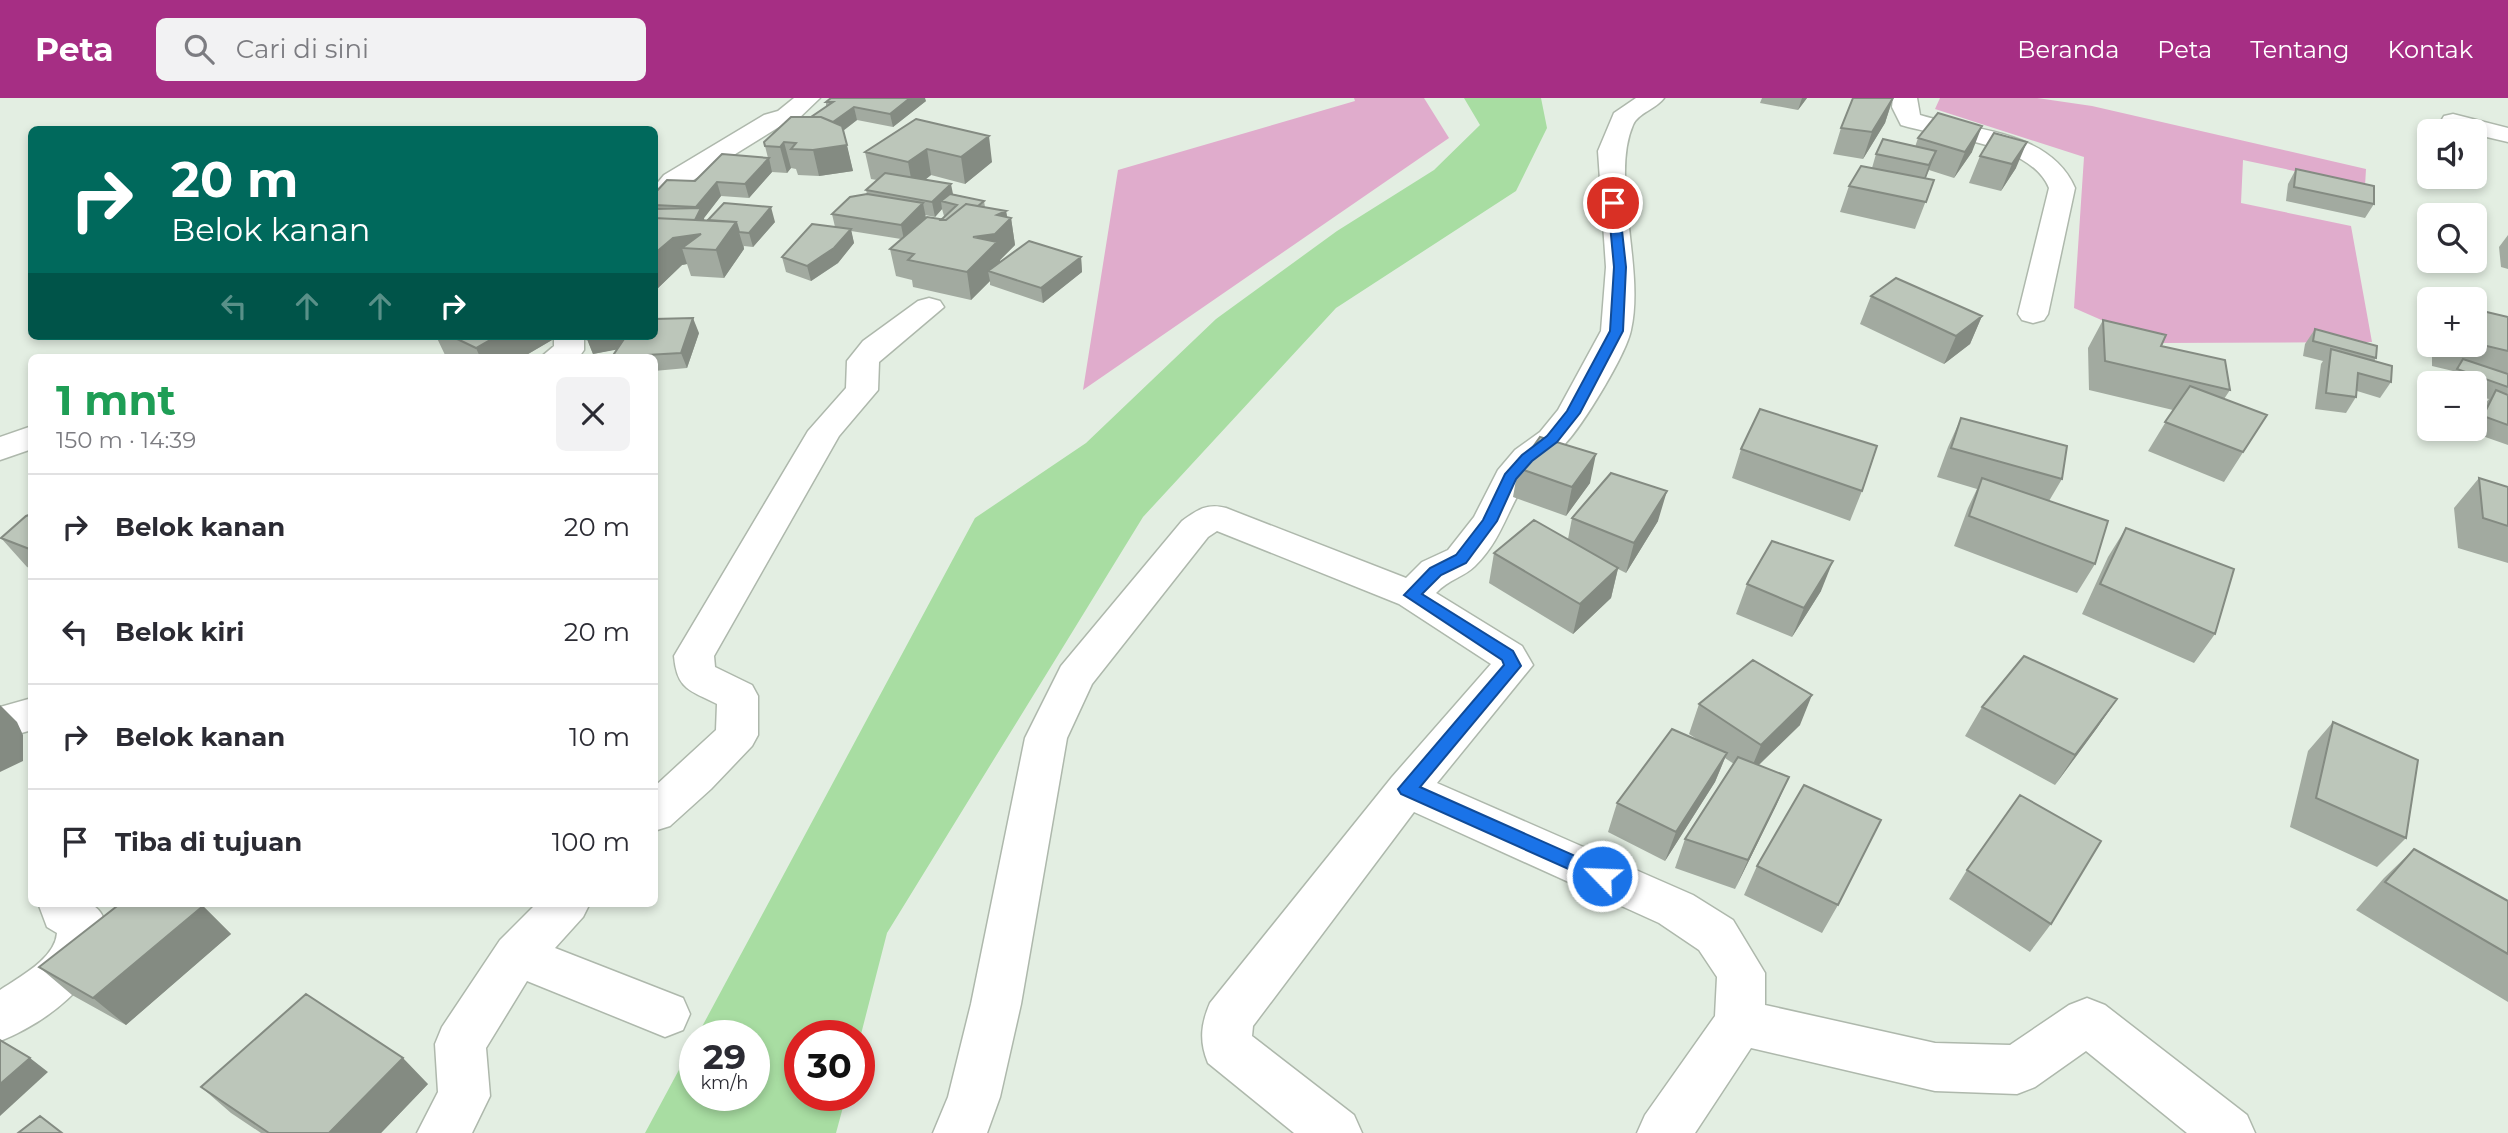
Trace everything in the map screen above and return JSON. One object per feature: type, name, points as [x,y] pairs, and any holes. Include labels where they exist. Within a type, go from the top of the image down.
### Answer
[{"type":"street","points":[[658,201],[673,181],[773,120],[787,116],[808,98]]},
{"type":"street","points":[[1412,595],[1435,572],[1461,559],[1468,550],[1490,521],[1510,478],[1527,458],[1552,439],[1573,413],[1616,331],[1620,267],[1611,151],[1623,118],[1652,98]]},
{"type":"street","points":[[1905,98],[1903,107],[1910,120],[2034,153],[2052,165],[2061,179],[2062,188],[2033,314]]},
{"type":"street","points":[[2487,130],[2508,135]]},
{"type":"street","points":[[658,810],[696,777],[737,735],[738,696],[696,675],[694,656],[825,431],[862,390],[863,360],[874,348],[929,307]]},
{"type":"street","points":[[0,450],[28,438]]},
{"type":"street","points":[[960,1133],[974,1097],[996,1004],[1046,738],[1075,677],[1173,555],[1205,520],[1221,517],[1412,595],[1508,656],[1513,666],[1407,789],[1228,1019],[1226,1045],[1335,1133]]},
{"type":"street","points":[[0,723],[28,715]]},
{"type":"street","points":[[1407,789],[1676,909],[1716,935],[1741,973],[1740,1022],[1664,1133]]},
{"type":"street","points":[[0,1018],[64,972],[83,940],[82,923],[64,913],[62,907]]},
{"type":"street","points":[[444,1133],[464,1096],[460,1044],[517,955],[563,907]]},
{"type":"street","points":[[517,955],[665,1014]]},
{"type":"street","points":[[1740,1022],[1936,1067],[2017,1070],[2087,1021],[2228,1133]]},
{"type":"shaded area","points":[[1354,98],[1424,98],[1449,138],[1083,390],[1118,170],[1355,101]]},
{"type":"shaded area","points":[[1464,98],[1541,98],[1547,128],[1516,191],[1336,308],[1143,517],[887,933],[865,1020],[784,1020],[784,1111],[842,1111],[836,1133],[645,1133],[679,1070],[679,1111],[770,1111],[770,1020],[706,1020],[975,518],[1086,443],[1216,319],[1337,231],[1434,170],[1480,125]]},
{"type":"shaded area","points":[[1940,98],[2037,98],[2092,106],[2366,169],[2365,186],[2243,160],[2241,203],[2351,226],[2372,342],[2154,343],[2074,308],[2084,157],[1935,109]]},
{"type":"building","points":[[831,98],[910,98],[890,114],[854,107],[833,122],[821,117],[811,117],[833,102],[826,102]]},
{"type":"building","points":[[1853,98],[1893,98],[1872,132],[1841,128]]},
{"type":"building","points":[[1938,113],[1982,126],[1965,152],[1918,138]]},
{"type":"building","points":[[791,117],[821,117],[842,126],[847,145],[813,150],[791,149],[796,143],[784,142],[780,147],[765,146],[764,142]]},
{"type":"building","points":[[916,119],[989,136],[961,157],[927,149],[908,162],[865,152]]},
{"type":"building","points":[[1994,133],[2027,142],[2012,164],[1980,156]]},
{"type":"building","points":[[1883,139],[1936,151],[1929,165],[1876,154]]},
{"type":"building","points":[[722,154],[769,158],[745,184],[717,182],[696,207],[658,205],[658,190],[667,180],[695,181]]},
{"type":"building","points":[[1861,166],[1934,180],[1926,202],[1849,186]]},
{"type":"building","points":[[2296,169],[2374,186],[2374,204],[2294,187]]},
{"type":"building","points":[[885,173],[951,184],[932,202],[866,190]]},
{"type":"building","points":[[867,194],[923,203],[901,225],[832,214],[850,197]]},
{"type":"building","points":[[950,194],[984,201],[978,206],[966,204],[946,220],[941,220],[957,205],[941,201]]},
{"type":"building","points":[[724,203],[771,207],[749,233],[739,232],[736,222],[708,220]]},
{"type":"building","points":[[966,204],[1006,211],[997,215],[1011,218],[995,234],[973,237],[997,242],[967,272],[908,260],[914,254],[890,249],[927,217],[946,220]]},
{"type":"building","points":[[701,208],[695,220],[658,218],[658,209]]},
{"type":"building","points":[[658,218],[736,222],[716,250],[682,248],[701,234],[673,238],[658,251]]},
{"type":"building","points":[[812,224],[851,229],[834,248],[807,266],[782,257]]},
{"type":"building","points":[[1029,241],[1081,257],[1041,288],[988,271]]},
{"type":"building","points":[[1896,278],[1982,316],[1956,336],[1871,296]]},
{"type":"building","points":[[2487,312],[2508,317],[2508,351],[2487,346]]},
{"type":"building","points":[[693,318],[681,353],[614,354],[623,340],[658,340],[658,319]]},
{"type":"building","points":[[2103,320],[2166,335],[2161,346],[2225,360],[2230,390],[2105,361]]},
{"type":"building","points":[[2315,329],[2377,346],[2376,358],[2313,341]]},
{"type":"building","points":[[459,340],[490,340],[476,348]]},
{"type":"building","points":[[2331,349],[2392,366],[2391,382],[2358,373],[2356,397],[2326,393]]},
{"type":"building","points":[[2463,359],[2508,374],[2508,387],[2487,380],[2487,371],[2457,369]]},
{"type":"building","points":[[2190,386],[2267,415],[2243,452],[2165,422]]},
{"type":"building","points":[[2496,390],[2508,395],[2508,425],[2487,417],[2487,408]]},
{"type":"building","points":[[1760,409],[1877,446],[1862,491],[1741,449]]},
{"type":"building","points":[[1961,418],[2067,446],[2062,479],[1951,448]]},
{"type":"building","points":[[1540,437],[1596,454],[1572,487],[1518,468]]},
{"type":"building","points":[[1611,473],[1667,491],[1634,543],[1572,518]]},
{"type":"building","points":[[1982,478],[2108,521],[2095,564],[1969,516]]},
{"type":"building","points":[[2479,478],[2508,487],[2508,526],[2483,518]]},
{"type":"building","points":[[28,515],[28,548],[1,538]]},
{"type":"building","points":[[1534,520],[1618,568],[1580,604],[1494,553]]},
{"type":"building","points":[[2126,528],[2234,569],[2215,634],[2100,584]]},
{"type":"building","points":[[1772,541],[1833,561],[1804,608],[1747,584]]},
{"type":"building","points":[[2024,656],[2117,699],[2075,755],[1982,707]]},
{"type":"building","points":[[1753,660],[1812,695],[1761,745],[1699,704]]},
{"type":"building","points":[[2333,722],[2418,760],[2406,838],[2316,798]]},
{"type":"building","points":[[1672,729],[1727,753],[1676,832],[1617,803]]},
{"type":"building","points":[[1738,757],[1789,777],[1748,860],[1685,839]]},
{"type":"building","points":[[1804,785],[1881,820],[1838,905],[1757,866]]},
{"type":"building","points":[[2020,795],[2101,841],[2051,924],[1967,870]]},
{"type":"building","points":[[2414,849],[2508,901],[2508,954],[2385,882]]},
{"type":"building","points":[[116,907],[202,907],[93,998],[39,967]]},
{"type":"building","points":[[306,994],[403,1058],[329,1133],[269,1133],[201,1087]]},
{"type":"building","points":[[0,1040],[30,1058],[0,1084]]},
{"type":"building","points":[[40,1116],[62,1133],[18,1133]]},
{"type":"route","points":[[1602,876],[1407,789],[1513,666],[1508,656],[1412,595],[1435,572],[1461,559],[1490,521],[1510,478],[1527,458],[1552,439],[1573,413],[1616,331],[1620,267],[1613,203]]}]
